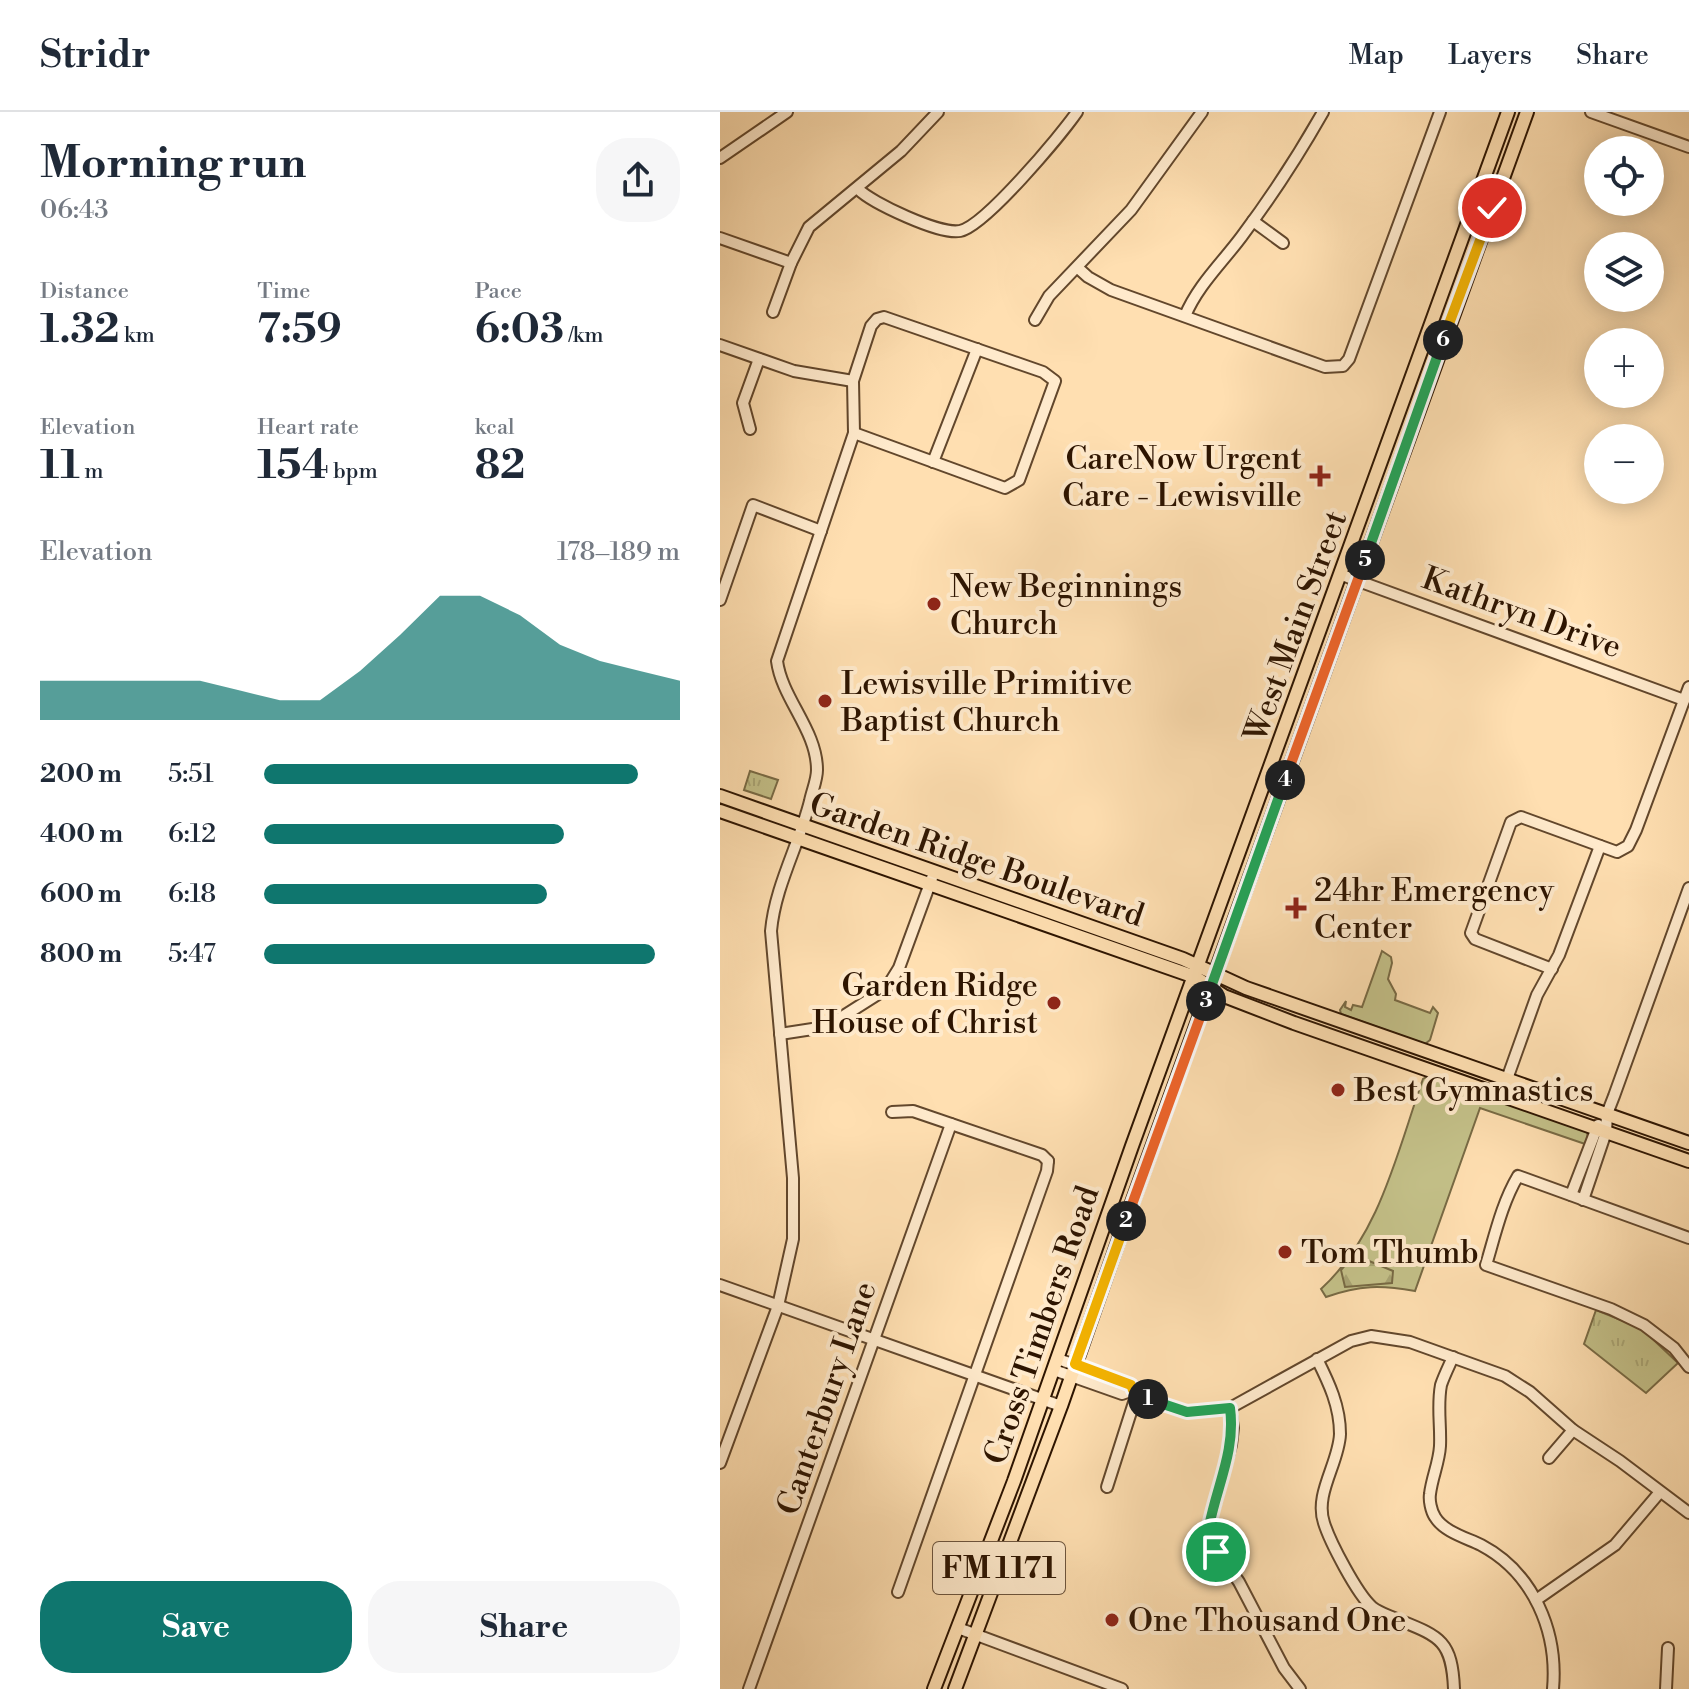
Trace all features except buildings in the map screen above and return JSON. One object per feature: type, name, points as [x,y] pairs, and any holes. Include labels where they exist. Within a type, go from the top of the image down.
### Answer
[{"type":"main road","name":"West Main Street","points":[[1197,971],[1508,112]]},
{"type":"main road","name":"West Main Street","points":[[1210,989],[1527,112]]},
{"type":"main road","points":[[1443,290],[1460,296]]},
{"type":"main road","points":[[1397,418],[1413,424]]},
{"type":"main road","points":[[1269,772],[1286,778]]},
{"type":"main road","name":"Garden Ridge Boulevard","points":[[720,796],[1020,901],[1197,971],[1215,974],[1246,988],[1689,1143]]},
{"type":"main road","points":[[720,811],[1015,914],[1197,971],[1210,989],[1280,1018],[1689,1161]]},
{"type":"main road","points":[[1015,914],[1020,901]]},
{"type":"main road","name":"Cross Timbers Road","points":[[936,1688],[1197,971]]},
{"type":"main road","name":"Cross Timbers Road","points":[[955,1689],[1061,1406],[1210,989]]},
{"type":"main road","points":[[1423,1068],[1430,1052]]},
{"type":"main road","points":[[1142,1120],[1160,1127]]},
{"type":"main road","points":[[1106,1219],[1124,1225]]},
{"type":"main road","points":[[997,1524],[1014,1531]]},
{"type":"street","points":[[720,158],[787,112]]},
{"type":"street","points":[[773,312],[791,263],[809,227],[903,149],[938,112]]},
{"type":"street","points":[[858,189],[874,202],[893,211],[949,231],[960,231],[973,225],[1021,179],[1077,112]]},
{"type":"street","points":[[1035,320],[1049,296],[1078,268],[1149,187],[1202,112]]},
{"type":"street","points":[[1185,316],[1193,296],[1253,221],[1297,157],[1323,112]]},
{"type":"street","points":[[1078,268],[1111,290],[1325,367],[1343,366],[1349,359],[1440,112]]},
{"type":"street","points":[[1591,112],[1689,147]]},
{"type":"street","points":[[1253,221],[1283,243]]},
{"type":"street","points":[[720,238],[791,263]]},
{"type":"street","points":[[720,1463],[778,1306],[793,1239],[793,1178],[771,931],[778,896],[799,839],[817,771],[812,742],[779,675],[777,661],[854,433],[853,381],[871,326],[884,317],[1043,372],[1055,381],[1019,480],[1005,488],[854,433]]},
{"type":"street","points":[[720,345],[794,371],[853,381]]},
{"type":"street","points":[[933,462],[977,349]]},
{"type":"street","points":[[750,429],[743,403],[759,359]]},
{"type":"street","points":[[720,600],[753,505],[821,531]]},
{"type":"street","name":"Kathryn Drive","points":[[1342,575],[1684,700]]},
{"type":"street","points":[[1552,969],[1475,939],[1471,933],[1511,822],[1521,817],[1617,852],[1628,846],[1689,687]]},
{"type":"street","points":[[1507,1079],[1537,995],[1552,969],[1600,846]]},
{"type":"street","points":[[780,1034],[819,1028],[886,989],[899,968],[935,871]]},
{"type":"street","points":[[1571,1195],[1607,1114],[1689,888]]},
{"type":"street","points":[[892,1112],[913,1111],[1052,1157],[898,1592]]},
{"type":"street","name":"Canterbury Lane","points":[[749,1689],[951,1124]]},
{"type":"street","points":[[1583,1200],[1600,1130]]},
{"type":"street","points":[[1689,1238],[1518,1176],[1510,1189],[1486,1265],[1633,1319],[1674,1348],[1689,1367]]},
{"type":"street","points":[[720,1285],[1061,1406]]},
{"type":"street","points":[[1056,1364],[1122,1394],[1135,1392],[1187,1412],[1230,1408],[1351,1341],[1371,1336],[1410,1342],[1505,1376],[1530,1392],[1573,1430],[1689,1513]]},
{"type":"street","points":[[1453,1357],[1441,1385],[1437,1410],[1440,1446],[1429,1497],[1434,1517],[1448,1529],[1505,1560],[1536,1600],[1556,1664],[1553,1689]]},
{"type":"street","points":[[1317,1359],[1331,1387],[1338,1410],[1340,1434],[1321,1504],[1323,1522],[1357,1588],[1373,1608],[1429,1632],[1447,1649],[1453,1667],[1454,1689]]},
{"type":"street","points":[[1107,1487],[1135,1392]]},
{"type":"street","points":[[1230,1408],[1233,1428],[1231,1445],[1211,1518],[1210,1540],[1239,1582],[1284,1668],[1300,1689]]},
{"type":"street","points":[[1549,1458],[1573,1430]]},
{"type":"street","points":[[1536,1600],[1615,1545],[1660,1492]]},
{"type":"street","points":[[958,1628],[1122,1689]]},
{"type":"street","points":[[1666,1689],[1668,1648]]},
{"type":"green space","points":[[750,771],[778,780],[771,799],[744,790]]},
{"type":"green space","points":[[1382,951],[1391,957],[1388,979],[1396,994],[1395,1000],[1430,1013],[1433,1007],[1438,1013],[1430,1040],[1425,1044],[1341,1014],[1346,1001],[1345,1007],[1351,1010],[1353,1005],[1362,1007]]},
{"type":"green space","points":[[1430,1075],[1587,1131],[1588,1138],[1585,1144],[1480,1108],[1415,1291],[1370,1287],[1326,1297],[1321,1289],[1358,1244],[1372,1218],[1395,1163],[1423,1079]]},
{"type":"green space","points":[[1352,1257],[1393,1271],[1392,1283],[1345,1287],[1341,1270]]},
{"type":"green space","points":[[1596,1310],[1641,1328],[1678,1363],[1646,1393],[1584,1344]]},
{"type":"place","name":"CareNow Urgent Care - Lewisville","points":[[1320,476]]},
{"type":"place","name":"New Beginnings Church","points":[[934,604]]},
{"type":"place","name":"Lewisville Primitive Baptist Church","points":[[825,701]]},
{"type":"place","name":"24hr Emergency Center","points":[[1296,908]]},
{"type":"place","name":"Garden Ridge House of Christ","points":[[1054,1003]]},
{"type":"place","name":"Best Gymnastics","points":[[1338,1090]]},
{"type":"place","name":"Tom Thumb","points":[[1285,1252]]},
{"type":"place","name":"One Thousand One","points":[[1112,1620]]},
{"type":"route","points":[[1216,1552],[1208,1532],[1231,1445],[1233,1428],[1230,1408],[1187,1412],[1170,1408],[1137,1393],[1131,1385],[1075,1364],[1492,208]]}]
